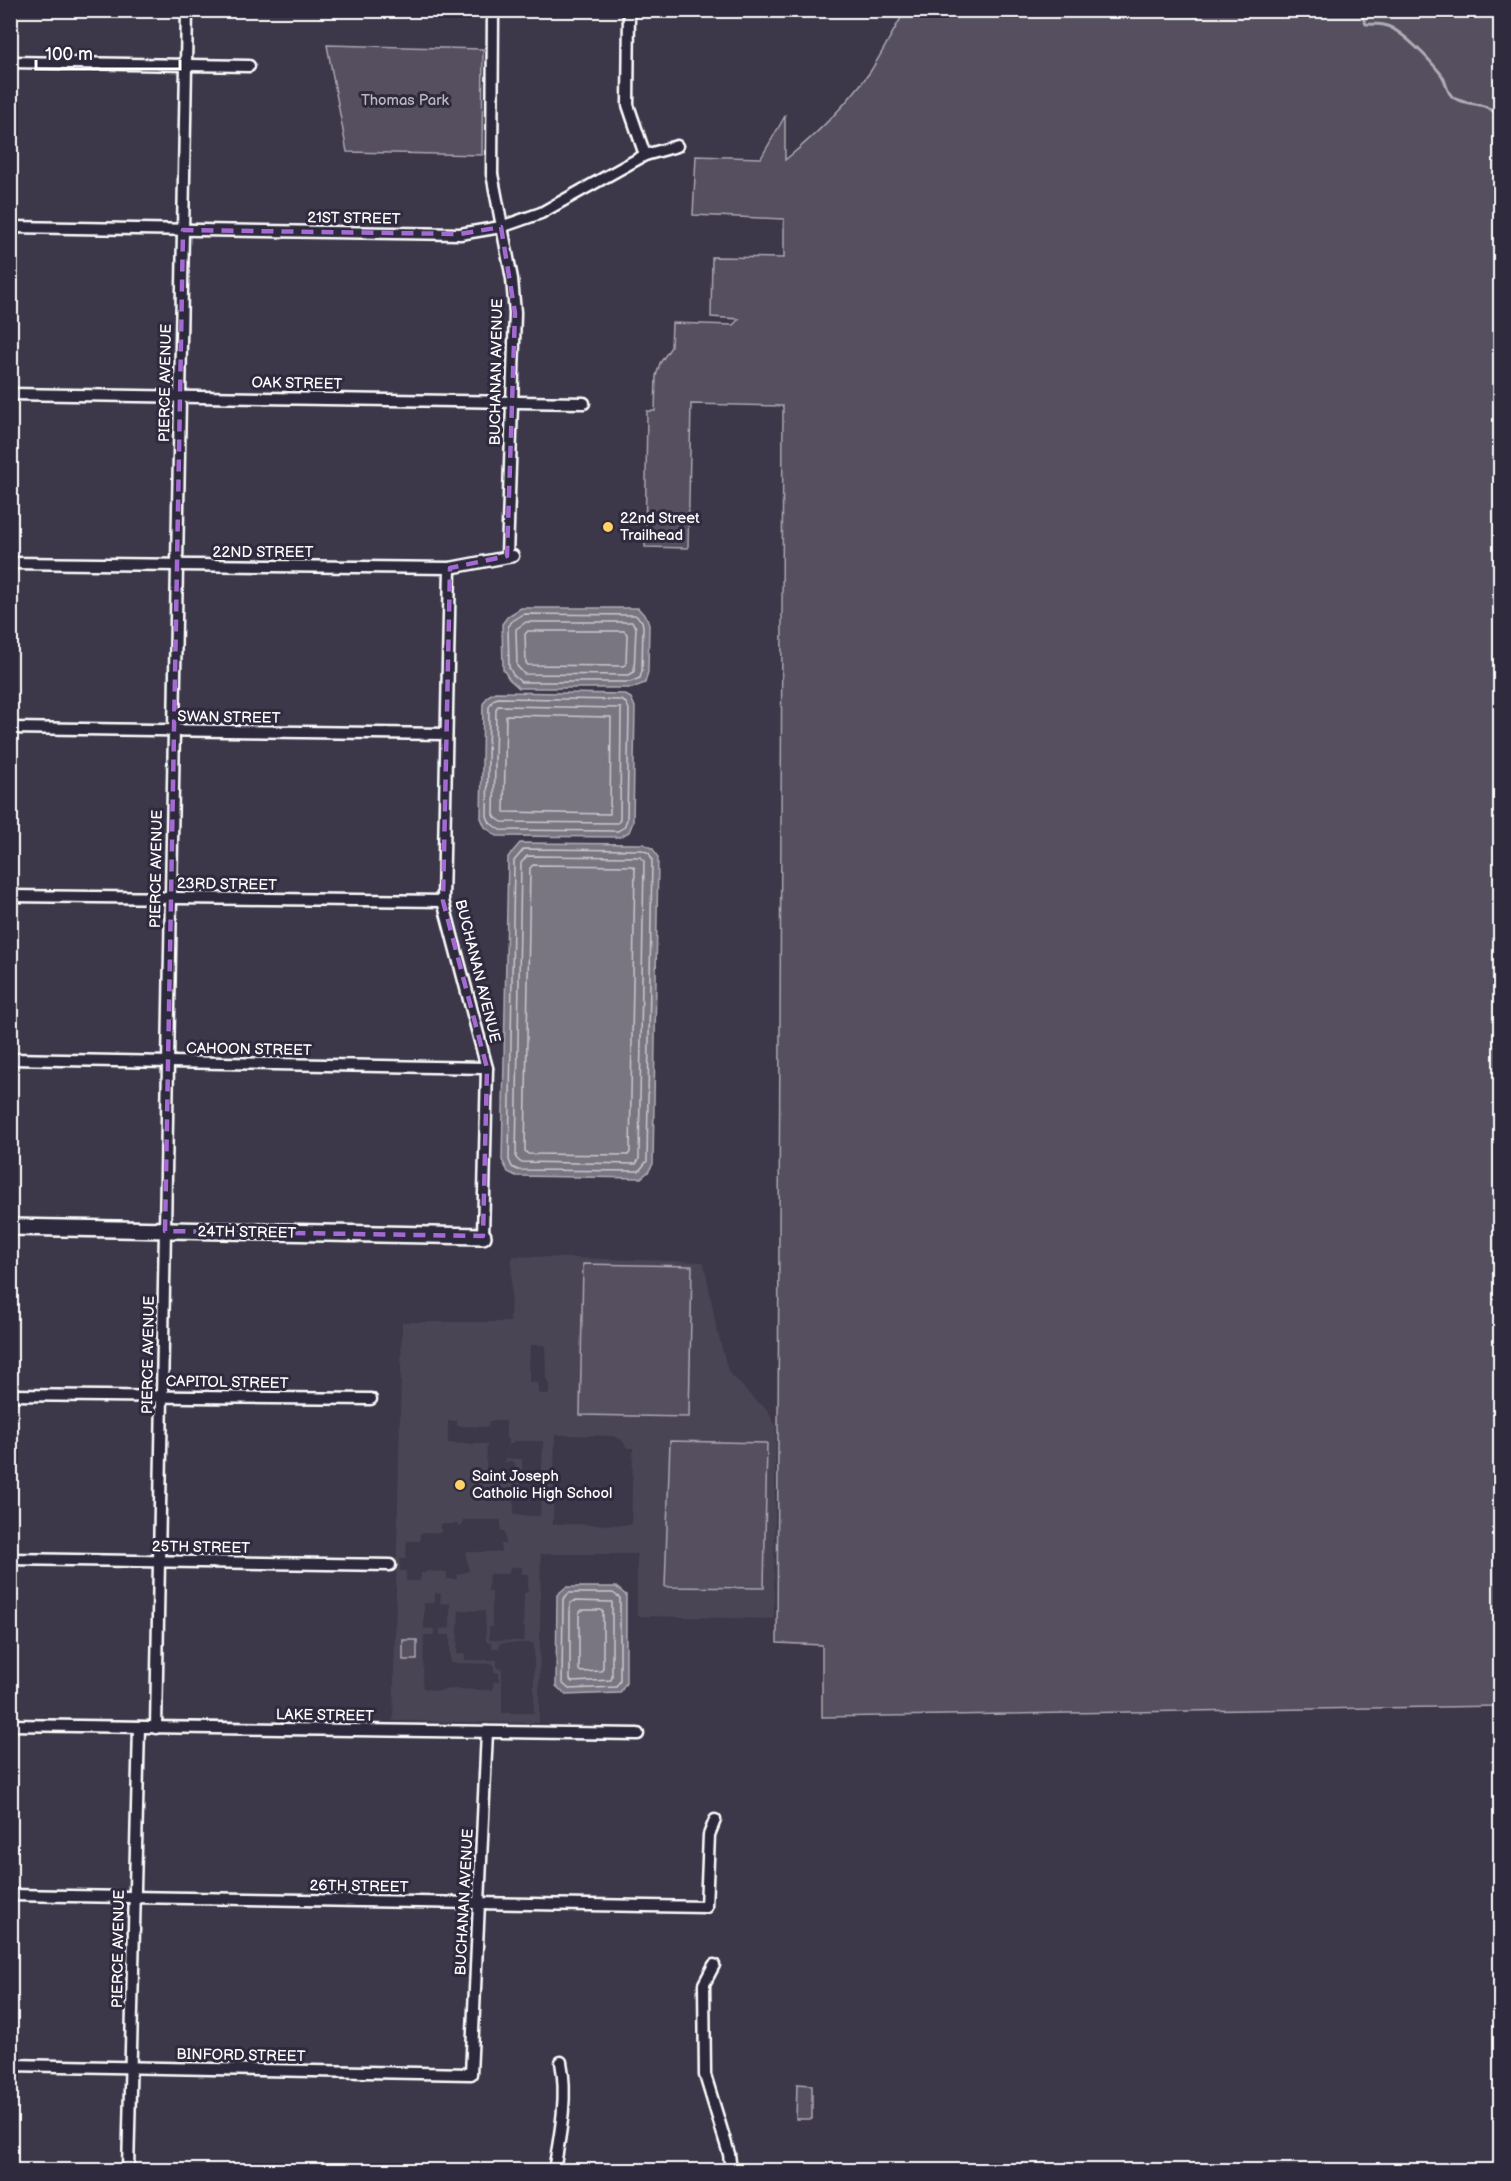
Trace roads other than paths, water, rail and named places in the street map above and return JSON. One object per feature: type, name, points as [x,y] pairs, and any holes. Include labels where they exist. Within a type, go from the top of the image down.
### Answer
[{"type":"street","name":"PIERCE AVENUE","points":[[156,1728],[187,10]]},
{"type":"street","name":"BUCHANAN AVENUE","points":[[493,10],[492,174],[512,279],[515,313],[510,556]]},
{"type":"street","points":[[630,10],[628,105],[645,155]]},
{"type":"street","points":[[10,62],[249,66]]},
{"type":"street","name":"21ST STREET","points":[[10,227],[460,234],[501,227],[541,213],[645,155],[677,146]]},
{"type":"street","name":"OAK STREET","points":[[10,394],[584,403]]},
{"type":"street","name":"22ND STREET","points":[[10,563],[450,568],[510,556]]},
{"type":"street","name":"BUCHANAN AVENUE","points":[[450,568],[443,901],[487,1068],[483,1236]]},
{"type":"street","name":"SWAN STREET","points":[[10,728],[446,734]]},
{"type":"street","name":"23RD STREET","points":[[10,896],[443,901]]},
{"type":"street","name":"CAHOON STREET","points":[[10,1059],[487,1068]]},
{"type":"street","name":"24TH STREET","points":[[10,1227],[483,1236]]},
{"type":"street","name":"CAPITOL STREET","points":[[10,1395],[371,1399]]},
{"type":"street","name":"25TH STREET","points":[[10,1559],[390,1565]]},
{"type":"street","name":"LAKE STREET","points":[[10,1725],[638,1734]]},
{"type":"street","name":"PIERCE AVENUE","points":[[128,2170],[139,1727]]},
{"type":"street","name":"BUCHANAN AVENUE","points":[[471,2074],[487,1732]]},
{"type":"street","name":"26TH STREET","points":[[10,1895],[706,1907],[709,1835],[715,1820]]},
{"type":"street","points":[[714,1965],[704,1984],[705,2075],[729,2154],[731,2170]]},
{"type":"street","points":[[554,2170],[559,2143],[564,2078],[561,2062]]},
{"type":"street","name":"BINFORD STREET","points":[[10,2065],[471,2074]]},
{"type":"water","points":[[521,608],[638,608],[647,618],[649,625],[648,672],[645,683],[632,688],[519,688],[509,679],[503,669],[502,624],[508,616]]},
{"type":"water","points":[[495,692],[624,694],[631,698],[635,707],[633,822],[629,832],[620,837],[497,836],[485,827],[481,818],[483,704],[488,696]]},
{"type":"water","points":[[520,843],[644,844],[653,849],[658,858],[653,1164],[641,1178],[516,1176],[508,1172],[502,1160],[508,857]]},
{"type":"water","points":[[566,1587],[616,1587],[626,1595],[626,1683],[620,1693],[566,1695],[556,1686],[557,1595]]},
{"type":"waterway","points":[[1363,10],[1366,24],[1384,25],[1391,28],[1415,46],[1441,74],[1449,93],[1454,98],[1489,108],[1500,118]]},
{"type":"place","name":"22nd Street Trailhead","points":[[608,527]]},
{"type":"place","name":"Saint Joseph Catholic High School","points":[[460,1485]]},
{"type":"park label","name":"Thomas Park","points":[[405,100]]}]
